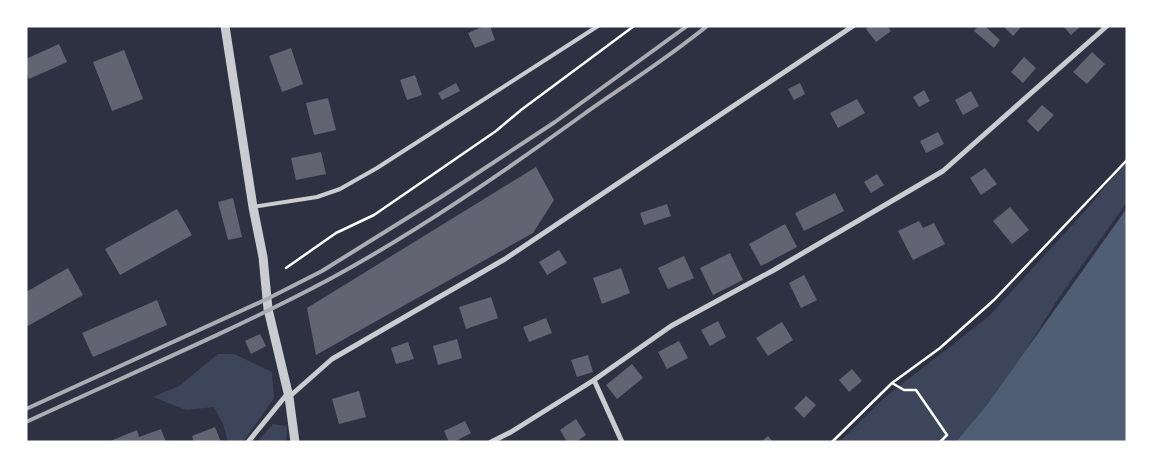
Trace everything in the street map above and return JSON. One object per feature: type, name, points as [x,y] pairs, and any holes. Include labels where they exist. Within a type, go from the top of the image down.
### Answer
[{"type":"street","points":[[225,26],[253,207],[263,257],[268,310],[288,395],[295,442]]},
{"type":"street","points":[[248,442],[288,395],[332,359],[505,259],[853,26]]},
{"type":"street","points":[[492,442],[594,380],[671,326],[774,270],[943,171],[1107,26]]},
{"type":"street","points":[[594,380],[622,442]]},
{"type":"lane","points":[[253,207],[317,197],[340,189],[377,168],[598,26]]},
{"type":"path","points":[[286,268],[336,233],[374,215],[496,131],[521,110],[634,26]]},
{"type":"path","points":[[832,442],[892,383],[940,348],[994,300],[1127,160]]},
{"type":"path","points":[[892,383],[904,390],[916,390],[946,435],[940,442]]},
{"type":"shaded area","points":[[1127,160],[1127,202],[1058,299],[990,408],[958,442],[839,442],[883,399],[988,317],[1086,210]]},
{"type":"shaded area","points":[[1127,208],[1127,442],[956,442],[987,405]]},
{"type":"shaded area","points":[[218,354],[234,354],[272,372],[274,398],[243,442],[228,442],[223,424],[214,407],[186,410],[153,397],[179,386]]},
{"type":"shaded area","points":[[273,424],[287,426],[286,442],[257,442]]},
{"type":"building","points":[[484,26],[490,26],[495,40],[475,48],[468,33]]},
{"type":"building","points":[[870,26],[887,26],[891,31],[876,42],[866,29]]},
{"type":"building","points":[[978,26],[985,26],[1000,40],[994,48],[974,31]]},
{"type":"building","points":[[1003,26],[1022,26],[1013,36]]},
{"type":"building","points":[[1063,26],[1081,26],[1071,35]]},
{"type":"building","points":[[59,44],[67,62],[29,79],[26,72],[26,59]]},
{"type":"building","points":[[291,48],[303,84],[282,92],[269,56]]},
{"type":"building","points":[[124,50],[143,99],[112,111],[93,62]]},
{"type":"building","points":[[1092,52],[1105,64],[1087,84],[1073,72]]},
{"type":"building","points":[[1024,57],[1036,68],[1023,83],[1011,72]]},
{"type":"building","points":[[415,75],[422,95],[407,100],[400,80]]},
{"type":"building","points":[[456,83],[460,91],[442,100],[438,93]]},
{"type":"building","points":[[800,83],[805,94],[794,100],[788,89]]},
{"type":"building","points":[[924,90],[930,101],[919,107],[913,97]]},
{"type":"building","points":[[971,91],[979,106],[963,115],[955,100]]},
{"type":"building","points":[[328,98],[336,130],[314,135],[306,103]]},
{"type":"building","points":[[857,99],[865,113],[838,128],[830,113]]},
{"type":"building","points":[[1042,105],[1054,115],[1038,132],[1027,121]]},
{"type":"building","points":[[938,132],[944,144],[926,153],[920,141]]},
{"type":"building","points":[[321,152],[326,174],[296,180],[291,158]]},
{"type":"building","points":[[536,167],[554,200],[533,233],[316,355],[307,308]]},
{"type":"building","points":[[985,168],[997,184],[981,195],[970,178]]},
{"type":"building","points":[[877,174],[884,185],[871,193],[864,182]]},
{"type":"building","points":[[835,193],[844,211],[804,231],[795,213]]},
{"type":"building","points":[[233,198],[242,237],[228,240],[218,202]]},
{"type":"building","points":[[667,204],[671,216],[644,225],[640,213]]},
{"type":"building","points":[[1010,207],[1029,230],[1012,244],[993,221]]},
{"type":"building","points":[[177,209],[192,235],[120,275],[105,249]]},
{"type":"building","points":[[919,221],[923,228],[934,223],[945,244],[913,260],[898,231]]},
{"type":"building","points":[[785,224],[797,247],[761,266],[749,244]]},
{"type":"building","points":[[559,250],[567,263],[547,275],[539,262]]},
{"type":"building","points":[[730,253],[743,280],[713,295],[700,268]]},
{"type":"building","points":[[684,256],[694,278],[668,289],[658,268]]},
{"type":"building","points":[[68,268],[83,295],[26,327],[26,292]]},
{"type":"building","points":[[621,268],[630,293],[602,304],[593,278]]},
{"type":"building","points":[[804,275],[817,300],[801,308],[789,283]]},
{"type":"building","points":[[491,297],[498,318],[466,329],[459,307]]},
{"type":"building","points":[[157,300],[167,325],[93,357],[82,333]]},
{"type":"building","points":[[546,318],[552,333],[529,342],[523,327]]},
{"type":"building","points":[[718,321],[726,337],[710,346],[701,330]]},
{"type":"building","points":[[782,322],[793,340],[768,356],[756,338]]},
{"type":"building","points":[[260,334],[266,346],[251,354],[245,341]]},
{"type":"building","points":[[457,339],[462,358],[438,365],[433,346]]},
{"type":"building","points":[[679,341],[688,358],[667,369],[658,352]]},
{"type":"building","points":[[408,342],[414,359],[396,364],[391,348]]},
{"type":"building","points":[[588,355],[593,372],[577,377],[571,360]]},
{"type":"building","points":[[632,364],[643,378],[617,399],[606,385]]},
{"type":"building","points":[[852,369],[862,381],[849,392],[839,380]]},
{"type":"building","points":[[359,391],[366,417],[339,424],[332,399]]},
{"type":"building","points":[[806,396],[816,405],[804,418],[794,408]]},
{"type":"building","points":[[576,419],[586,435],[576,442],[567,442],[560,430]]},
{"type":"building","points":[[465,421],[471,433],[454,442],[449,442],[444,431]]},
{"type":"building","points":[[215,427],[221,442],[194,442],[192,436]]},
{"type":"building","points":[[161,429],[166,442],[108,442],[137,430],[139,437]]},
{"type":"building","points":[[768,436],[773,442],[761,442]]},
{"type":"railway","points":[[26,409],[267,299],[322,271],[441,197],[555,122],[687,26]]},
{"type":"railway","points":[[26,422],[254,318],[361,262],[490,180],[662,60],[707,26]]}]
